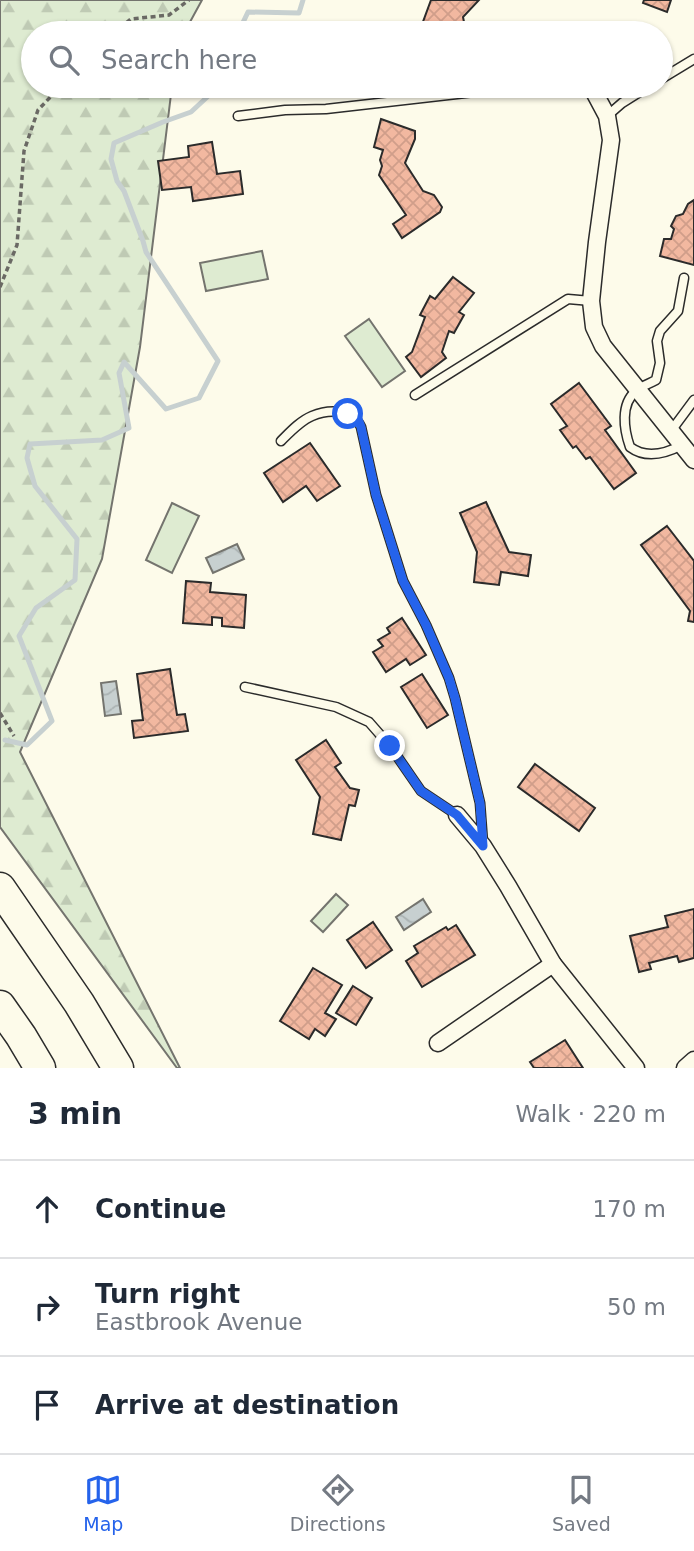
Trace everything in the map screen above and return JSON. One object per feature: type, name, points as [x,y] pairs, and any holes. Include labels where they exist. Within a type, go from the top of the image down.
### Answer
[{"type":"highway","points":[[0,888],[79,1003],[118,1068]]},
{"type":"highway","points":[[0,1006],[40,1068]]},
{"type":"street","points":[[597,98],[607,116],[611,140],[591,301],[594,327],[603,346],[694,460]]},
{"type":"street","points":[[457,815],[483,846],[552,964],[636,1068]]},
{"type":"street","points":[[438,1042],[552,964]]},
{"type":"street","points":[[685,1068],[694,1060]]},
{"type":"lane","points":[[673,72],[694,59]]},
{"type":"lane","points":[[238,116],[422,98]]},
{"type":"lane","points":[[607,116],[630,98]]},
{"type":"lane","points":[[682,445],[673,450],[646,455],[637,452],[629,447],[625,416],[630,397],[638,389],[656,380],[660,363],[657,341],[660,331],[678,312],[684,278]]},
{"type":"lane","points":[[415,395],[568,299],[591,301]]},
{"type":"lane","points":[[671,430],[694,400]]},
{"type":"lane","points":[[281,441],[311,416],[338,412],[358,419],[376,495],[403,581],[426,625],[455,698],[480,803],[483,846]]},
{"type":"lane","points":[[245,687],[336,707],[369,722],[390,746],[421,791],[457,815]]},
{"type":"path","points":[[128,21],[169,15],[189,0]]},
{"type":"path","points":[[0,287],[17,245],[24,151],[38,110],[50,98]]},
{"type":"path","points":[[0,712],[15,736]]},
{"type":"green space","points":[[0,0],[202,0],[191,21],[21,21],[21,98],[171,98],[140,347],[102,559],[20,752],[180,1068],[177,1068],[0,827]]},
{"type":"green space","points":[[262,251],[268,279],[206,291],[200,263]]},
{"type":"green space","points":[[369,319],[405,371],[382,387],[345,336]]},
{"type":"green space","points":[[172,503],[199,516],[172,573],[146,560]]},
{"type":"green space","points":[[336,894],[348,905],[323,932],[311,921]]},
{"type":"water","points":[[237,544],[244,559],[213,573],[206,558]]},
{"type":"water","points":[[116,681],[121,714],[105,716],[101,683]]},
{"type":"water","points":[[423,899],[431,912],[404,930],[396,917]]},
{"type":"building","points":[[431,0],[479,0],[463,17],[464,21],[423,21]]},
{"type":"building","points":[[644,0],[671,0],[667,12],[643,3]]},
{"type":"building","points":[[381,119],[415,131],[415,139],[405,163],[423,191],[434,195],[442,207],[440,212],[402,238],[393,224],[406,215],[379,175],[383,150],[374,147]]},
{"type":"building","points":[[212,142],[217,174],[240,171],[243,194],[193,201],[191,187],[162,190],[158,161],[189,157],[188,146]]},
{"type":"building","points":[[694,200],[694,265],[660,256],[664,239],[671,239],[674,229],[671,226],[676,216],[683,214],[688,204]]},
{"type":"building","points":[[453,277],[474,293],[459,312],[464,315],[454,333],[449,331],[442,352],[446,358],[421,377],[406,357],[412,352],[425,317],[420,315],[430,296],[435,299]]},
{"type":"building","points":[[579,383],[611,426],[605,430],[636,473],[614,489],[590,457],[586,459],[576,446],[573,448],[560,430],[567,426],[551,404]]},
{"type":"building","points":[[310,443],[340,486],[317,501],[306,486],[283,502],[264,473]]},
{"type":"building","points":[[486,502],[509,552],[531,555],[528,576],[501,572],[499,585],[474,582],[477,552],[460,513]]},
{"type":"building","points":[[667,526],[694,561],[694,622],[688,621],[690,611],[641,545]]},
{"type":"building","points":[[186,581],[211,583],[210,592],[246,595],[244,628],[222,626],[222,618],[212,617],[212,625],[183,623]]},
{"type":"building","points":[[402,618],[426,655],[410,665],[406,659],[386,672],[373,652],[383,646],[378,640],[390,633],[387,628]]},
{"type":"building","points":[[170,669],[177,715],[185,714],[188,731],[134,738],[132,721],[143,720],[137,674]]},
{"type":"building","points":[[422,674],[448,715],[427,728],[401,687]]},
{"type":"building","points":[[326,740],[341,763],[335,767],[350,788],[359,790],[355,806],[349,805],[341,840],[313,834],[320,797],[296,760]]},
{"type":"building","points":[[535,764],[595,808],[579,831],[518,787]]},
{"type":"building","points":[[694,909],[694,958],[679,962],[677,956],[649,963],[651,969],[639,972],[630,936],[668,927],[665,916]]},
{"type":"building","points":[[373,922],[392,950],[366,968],[347,940]]},
{"type":"building","points":[[456,925],[475,955],[422,987],[406,961],[418,953],[414,946],[446,927],[448,930]]},
{"type":"building","points":[[313,968],[342,985],[325,1013],[336,1019],[325,1036],[315,1029],[309,1039],[280,1021]]},
{"type":"building","points":[[353,986],[372,998],[356,1025],[336,1013]]},
{"type":"building","points":[[565,1040],[583,1068],[534,1068],[530,1062]]},
{"type":"waterway","points":[[244,21],[248,12],[299,13],[303,0]]},
{"type":"waterway","points":[[5,740],[27,745],[52,721],[19,636],[36,608],[75,580],[77,539],[35,486],[27,458],[30,444],[102,440],[129,428],[119,373],[124,362],[166,409],[199,398],[218,361],[146,252],[124,191],[117,181],[111,159],[114,143],[191,112],[206,98]]},
{"type":"route","points":[[348,414],[358,419],[361,427],[376,495],[403,581],[449,678],[480,803],[483,846],[457,815],[421,791],[390,746]]}]
